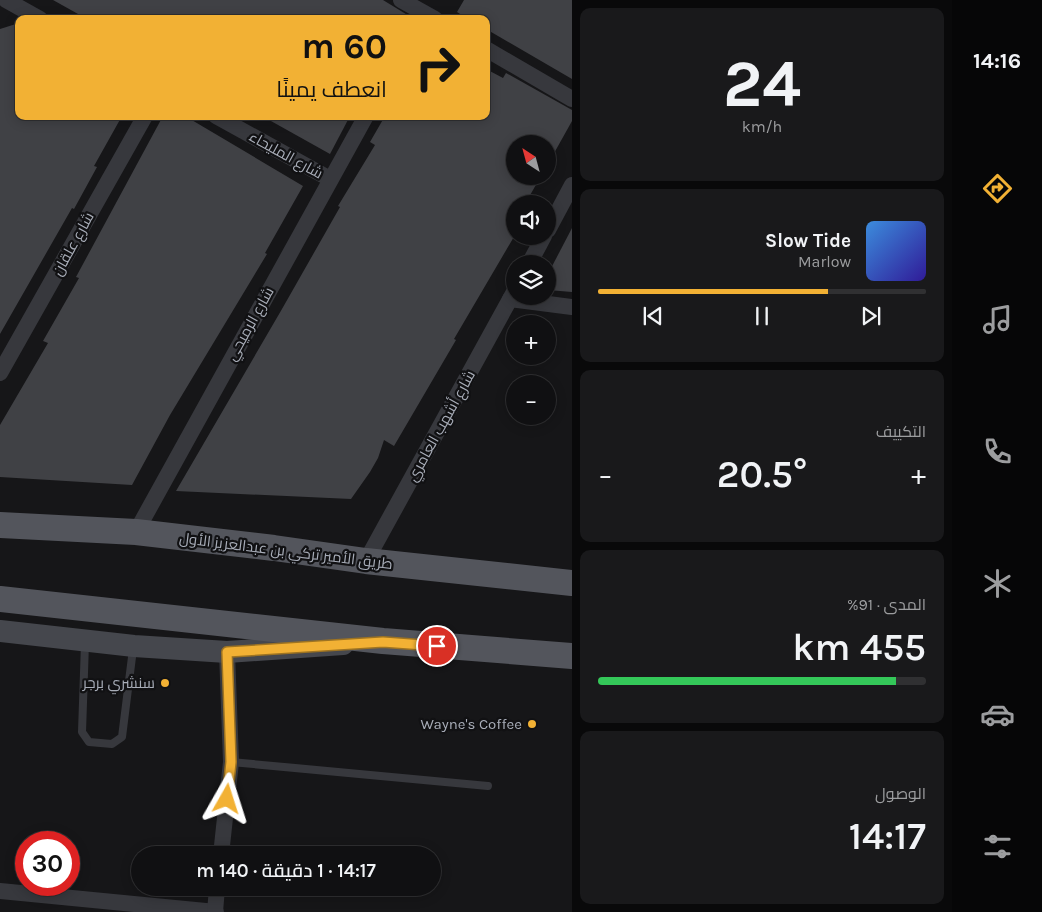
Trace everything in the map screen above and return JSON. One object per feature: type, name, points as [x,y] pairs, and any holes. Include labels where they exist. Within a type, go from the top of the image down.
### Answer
[{"type":"main road","name":"طريق الأمير تركي بن عبدالعزيز الأول","points":[[0,526],[136,532],[274,548],[366,562],[567,585]]},
{"type":"main road","points":[[0,599],[383,642],[572,656]]},
{"type":"main road","points":[[544,654],[572,640]]},
{"type":"street","points":[[6,0],[33,15]]},
{"type":"street","points":[[401,0],[424,15]]},
{"type":"street","points":[[490,51],[572,99]]},
{"type":"street","name":"شارع علقان","points":[[0,373],[143,120]]},
{"type":"street","name":"شارع المليحاء","points":[[223,120],[330,179]]},
{"type":"street","name":"شارع الرميحي","points":[[136,532],[364,120]]},
{"type":"street","points":[[556,215],[572,185]]},
{"type":"street","points":[[556,303],[572,307]]},
{"type":"street","name":"شارع أشهب العامري","points":[[366,562],[507,305]]},
{"type":"street","points":[[0,631],[134,646],[227,652],[383,642]]},
{"type":"street","points":[[222,846],[231,762],[227,652]]},
{"type":"street","points":[[0,891],[215,912],[216,896]]},
{"type":"lane","points":[[85,641],[82,732],[89,742],[112,744],[122,738],[134,646]]},
{"type":"lane","points":[[231,762],[488,786]]},
{"type":"building","points":[[53,0],[383,0],[407,15],[80,15]]},
{"type":"building","points":[[464,0],[572,0],[572,79],[490,31],[490,15],[462,15],[457,12]]},
{"type":"building","points":[[15,24],[15,120],[120,120],[94,166],[97,167],[74,209],[72,208],[0,334],[0,29]]},
{"type":"building","points":[[490,71],[503,78],[506,73],[572,110],[572,121],[556,150],[556,135],[506,135],[506,185],[536,185],[530,195],[506,195],[506,245],[509,245],[394,446],[384,440],[378,458],[351,499],[176,491],[340,207],[338,206],[375,145],[370,142],[383,120],[490,120]]},
{"type":"building","points":[[161,120],[192,120],[303,186],[265,253],[267,254],[170,415],[132,485],[0,477],[0,425],[48,343],[43,341],[79,278],[76,277]]},
{"type":"building","points":[[269,120],[348,120],[330,154]]},
{"type":"building","points":[[572,228],[572,292],[556,291],[556,259]]},
{"type":"place","name":"سنشري برجر","points":[[165,683]]},
{"type":"place","name":"Wayne's Coffee","points":[[532,724]]},
{"type":"route","points":[[227,799],[231,762],[227,652],[383,642],[437,646]]}]
